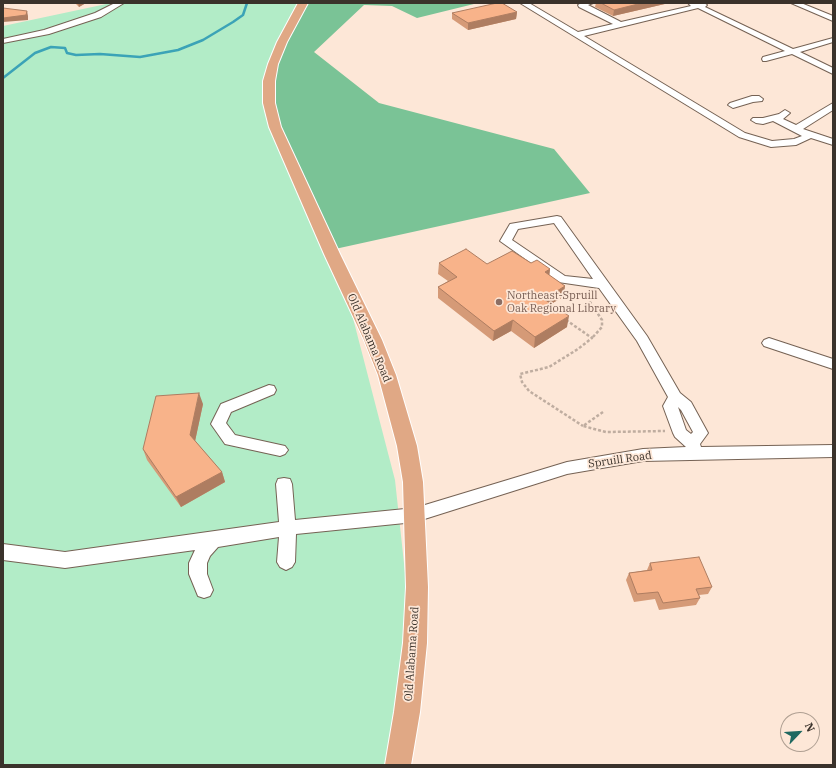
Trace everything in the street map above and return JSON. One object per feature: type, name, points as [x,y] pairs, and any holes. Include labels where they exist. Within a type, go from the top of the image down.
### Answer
[{"type":"main road","name":"Old Alabama Road","points":[[304,3],[282,42],[273,64],[269,81],[269,103],[275,127],[332,254],[373,340],[387,375],[407,446],[413,482],[417,587],[415,643],[407,712],[398,765]]},
{"type":"street","points":[[3,41],[46,32],[98,15],[120,3]]},
{"type":"street","points":[[524,3],[742,135],[771,144],[796,142],[811,135]]},
{"type":"street","points":[[589,3],[582,5],[620,25]]},
{"type":"street","points":[[577,35],[695,5],[712,3]]},
{"type":"street","points":[[795,3],[833,19]]},
{"type":"street","points":[[695,5],[833,71]]},
{"type":"street","points":[[766,58],[833,40]]},
{"type":"street","points":[[733,105],[752,99],[759,99]]},
{"type":"street","points":[[796,129],[833,106]]},
{"type":"street","points":[[756,120],[763,121],[782,116],[785,113]]},
{"type":"street","points":[[774,118],[796,129],[833,142]]},
{"type":"street","points":[[602,284],[562,279],[506,241],[514,226],[557,219],[642,339],[675,397],[686,406],[701,433],[694,448],[680,433],[670,406],[675,397]]},
{"type":"street","points":[[769,343],[833,364]]},
{"type":"street","points":[[269,390],[226,408],[218,424],[230,440],[280,450]]},
{"type":"street","name":"Spruill Road","points":[[3,552],[65,560],[213,540],[288,528],[415,516],[567,468],[694,448],[833,451]]},
{"type":"street","points":[[284,484],[288,528],[286,562]]},
{"type":"street","points":[[204,590],[198,574],[198,563],[203,551],[213,540]]},
{"type":"path","points":[[582,291],[602,320],[602,327],[592,338],[578,349],[549,367],[520,374],[522,382],[529,391],[583,426],[597,431],[616,433],[679,430]]},
{"type":"path","points":[[565,319],[592,338]]},
{"type":"path","points":[[583,426],[603,412]]},
{"type":"green space","points":[[111,3],[307,3],[335,249],[395,480],[414,656],[400,765],[3,765],[3,26]]},
{"type":"green space","points":[[308,3],[478,3],[417,18],[392,6],[364,5],[314,52],[379,103],[554,149],[590,193],[335,249],[282,133],[266,82],[272,60]]},
{"type":"building","points":[[502,3],[517,12],[468,23],[452,13]]},
{"type":"building","points":[[601,3],[642,3],[614,10]]},
{"type":"building","points":[[3,8],[27,11],[26,15],[3,18]]},
{"type":"building","name":"Northeast-Spruill Oak Regional Library","points":[[466,249],[487,264],[512,251],[531,263],[537,260],[550,269],[545,272],[565,286],[544,299],[569,316],[535,337],[513,320],[494,331],[438,287],[457,277],[439,263]]},
{"type":"building","points":[[199,393],[190,435],[222,472],[176,497],[143,449],[156,396]]},
{"type":"building","points":[[699,557],[712,587],[696,589],[700,598],[663,603],[658,592],[637,594],[629,573],[652,570],[650,563]]},
{"type":"waterway","points":[[3,78],[35,53],[51,47],[65,48],[67,53],[76,55],[100,54],[140,57],[178,50],[203,40],[233,22],[243,15],[247,3]]},
{"type":"place","name":"Northeast-Spruill Oak Regional Library","points":[[499,302]]}]
